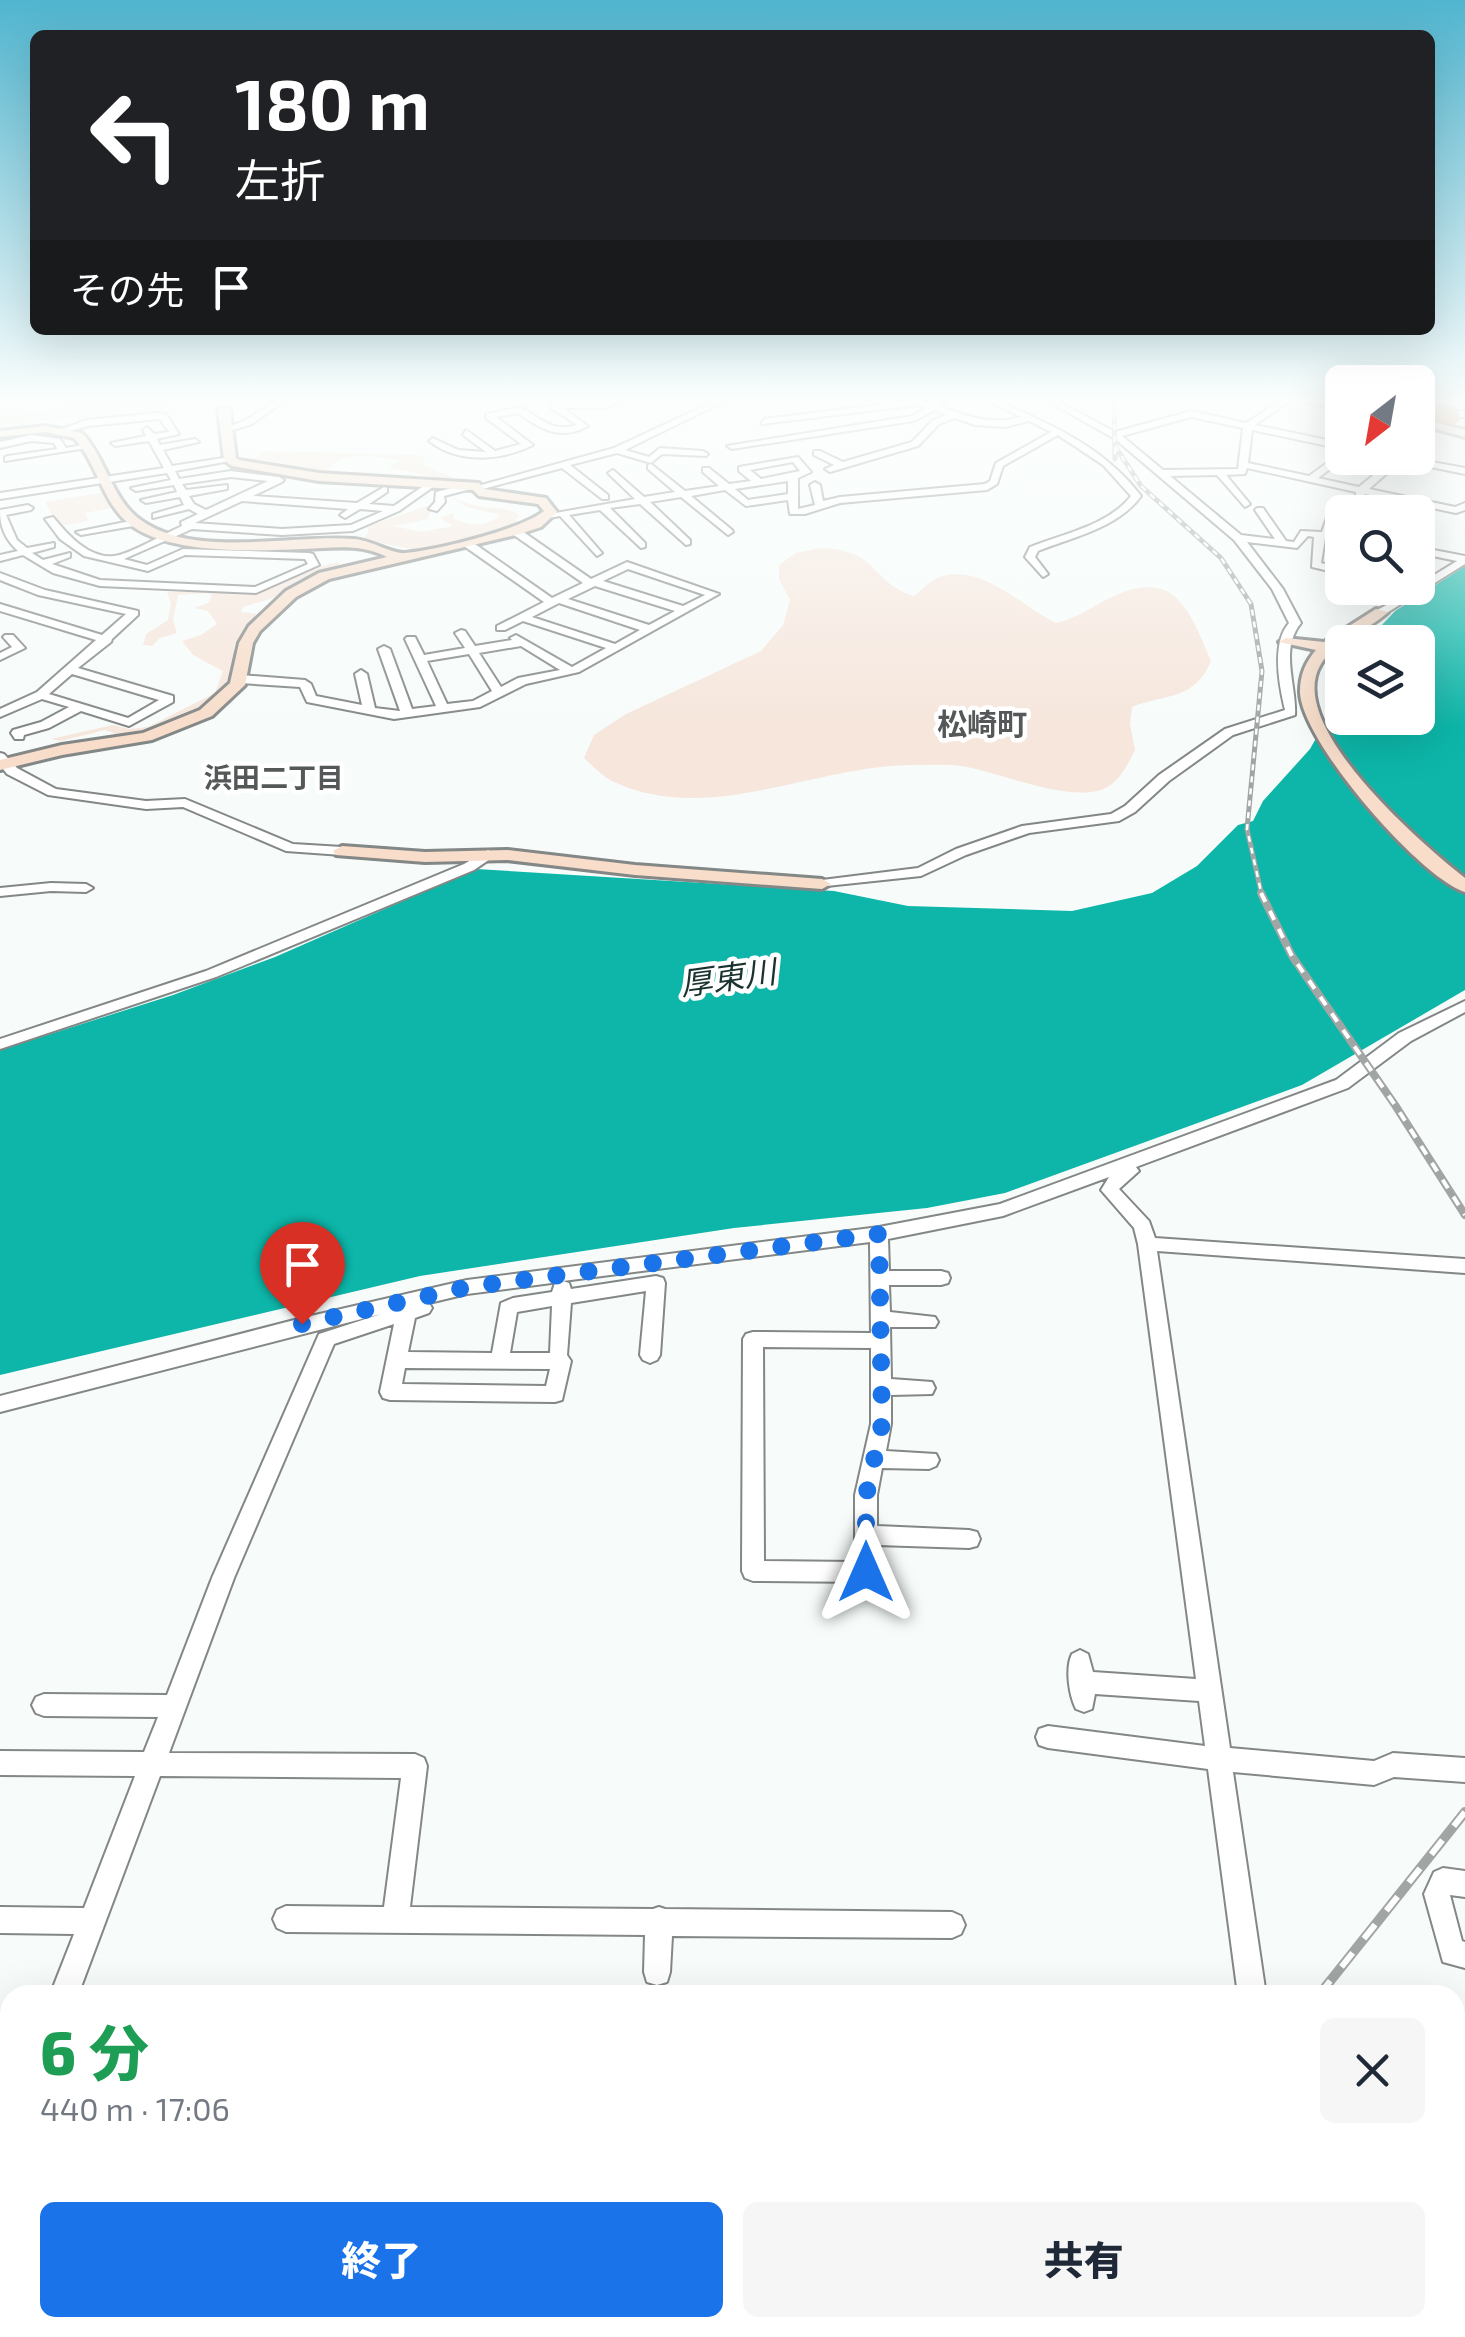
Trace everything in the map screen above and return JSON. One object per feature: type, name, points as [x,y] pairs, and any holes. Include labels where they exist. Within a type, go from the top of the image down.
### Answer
[{"type":"street","points":[[126,509],[135,523]]},
{"type":"street","points":[[156,516],[180,509]]},
{"type":"street","points":[[196,509],[206,514]]},
{"type":"street","points":[[184,524],[217,509]]},
{"type":"street","points":[[208,529],[242,509]]},
{"type":"street","points":[[274,517],[281,509]]},
{"type":"street","points":[[307,517],[315,509]]},
{"type":"street","points":[[345,515],[355,509]]},
{"type":"street","points":[[23,586],[67,575],[191,526],[248,532],[325,531],[353,528],[396,509]]},
{"type":"street","points":[[549,515],[551,509]]},
{"type":"street","points":[[1,762],[133,740],[171,729],[214,708],[240,678],[249,636],[296,590],[338,571],[516,532],[549,515],[582,509]]},
{"type":"street","points":[[610,509],[641,545]]},
{"type":"street","points":[[651,509],[686,542]]},
{"type":"street","points":[[700,509],[728,532]]},
{"type":"street","points":[[1042,574],[1030,557],[1034,549],[1082,533],[1122,509]]},
{"type":"street","points":[[1204,509],[1238,538],[1280,593],[1303,637]]},
{"type":"street","points":[[1260,510],[1283,544]]},
{"type":"street","points":[[0,513],[3,527],[13,541],[42,564],[67,575],[150,588],[256,590],[314,565],[308,556],[183,552],[148,568],[107,560],[75,546],[50,519]]},
{"type":"street","points":[[564,515],[597,553]]},
{"type":"street","points":[[325,531],[329,516]]},
{"type":"street","points":[[248,532],[259,517]]},
{"type":"street","points":[[282,532],[292,517]]},
{"type":"street","points":[[108,544],[86,532],[135,523],[168,536],[266,544],[355,541],[376,545],[399,559]]},
{"type":"street","points":[[1325,526],[1316,565],[1325,567]]},
{"type":"street","points":[[516,532],[593,583],[683,610]]},
{"type":"street","points":[[1238,538],[1297,545],[1304,533],[1325,534]]},
{"type":"street","points":[[0,544],[13,541]]},
{"type":"street","points":[[468,544],[557,602],[649,629]]},
{"type":"street","points":[[1446,556],[1465,544]]},
{"type":"street","points":[[2,558],[50,545]]},
{"type":"street","points":[[1435,554],[1465,559]]},
{"type":"street","points":[[42,564],[66,555]]},
{"type":"street","points":[[186,589],[209,555]]},
{"type":"street","points":[[222,590],[240,556]]},
{"type":"street","points":[[264,569],[272,557]]},
{"type":"street","points":[[1435,578],[1465,559]]},
{"type":"street","points":[[240,678],[305,684],[312,698],[369,709],[408,713],[476,704],[522,681],[571,671],[714,594],[628,565],[500,628],[571,671]]},
{"type":"street","points":[[150,588],[163,574]]},
{"type":"street","points":[[42,594],[67,575]]},
{"type":"street","points":[[0,576],[42,594],[134,612],[41,696],[0,714]]},
{"type":"street","points":[[1366,624],[1393,605]]},
{"type":"street","points":[[0,608],[107,640]]},
{"type":"street","points":[[524,618],[616,648]]},
{"type":"street","points":[[1,762],[52,792],[146,804],[185,803],[291,848],[442,857],[488,854],[822,884],[921,872],[961,852],[1027,829],[1124,814],[1164,778],[1229,732],[1265,718],[1288,716],[1291,712],[1284,680],[1286,642],[1287,632],[1294,625]]},
{"type":"street","points":[[461,633],[499,692]]},
{"type":"street","points":[[0,657],[18,648],[9,637]]},
{"type":"street","points":[[411,640],[443,708]]},
{"type":"street","points":[[420,659],[523,642]]},
{"type":"street","points":[[1286,642],[1325,647]]},
{"type":"street","points":[[384,649],[408,713]]},
{"type":"street","points":[[1325,650],[1312,666],[1306,684],[1315,716],[1325,734]]},
{"type":"street","points":[[41,696],[129,722],[169,699],[72,670]]},
{"type":"street","points":[[361,674],[369,709]]},
{"type":"street","points":[[19,736],[16,733],[46,725],[79,707]]},
{"type":"street","points":[[1326,735],[1345,769],[1377,808],[1465,887]]},
{"type":"street","points":[[0,1044],[210,974],[468,868],[488,854]]},
{"type":"street","points":[[3,896],[51,886],[86,888]]},
{"type":"street","points":[[0,1404],[302,1324],[468,1287],[879,1234],[1003,1210],[1342,1084],[1406,1037],[1465,1006]]},
{"type":"street","points":[[1140,1160],[1110,1190],[1143,1226],[1147,1244],[1251,1985]]},
{"type":"street","points":[[879,1234],[881,1330],[881,1387],[876,1458],[866,1496],[866,1572],[753,1571],[753,1339],[881,1330],[928,1322]]},
{"type":"street","points":[[1147,1244],[1465,1266]]},
{"type":"street","points":[[558,1352],[560,1290],[568,1284],[591,1280],[609,1268]]},
{"type":"street","points":[[880,1278],[941,1278]]},
{"type":"street","points":[[501,1352],[508,1308],[561,1296],[656,1283],[650,1355]]},
{"type":"street","points":[[68,1985],[223,1578],[326,1340],[468,1287]]},
{"type":"street","points":[[396,1360],[562,1362],[555,1394],[390,1392],[396,1360],[406,1313]]},
{"type":"street","points":[[881,1387],[926,1388]]},
{"type":"street","points":[[876,1458],[929,1460]]},
{"type":"street","points":[[866,1536],[969,1539]]},
{"type":"street","points":[[1082,1681],[1209,1691]]},
{"type":"street","points":[[44,1705],[173,1706]]},
{"type":"street","points":[[1048,1737],[1218,1759],[1374,1772],[1393,1765],[1465,1770]]},
{"type":"street","points":[[0,1762],[415,1766],[395,1920]]},
{"type":"street","points":[[1465,1884],[1442,1882],[1437,1894],[1452,1953],[1465,1954]]},
{"type":"street","points":[[286,1919],[952,1925]]},
{"type":"street","points":[[0,1920],[92,1921]]},
{"type":"street","points":[[656,1972],[660,1920]]},
{"type":"shaded area","points":[[49,509],[105,509],[85,513],[89,521],[59,526]]},
{"type":"shaded area","points":[[418,509],[432,509],[427,519],[394,526],[421,532],[453,526],[440,518],[454,513],[453,518],[472,524],[484,524],[501,515],[476,509],[514,512],[519,515],[516,520],[525,525],[418,550],[363,540],[369,531],[367,527]]},
{"type":"shaded area","points":[[821,548],[854,554],[899,590],[914,596],[940,577],[971,576],[1001,589],[1056,623],[1129,590],[1163,589],[1185,608],[1211,661],[1188,689],[1132,707],[1130,724],[1135,750],[1122,773],[1101,790],[1070,792],[961,766],[921,765],[844,773],[727,796],[689,798],[651,794],[614,782],[584,758],[594,735],[626,714],[761,651],[783,625],[790,600],[779,579],[779,565],[796,553]]},
{"type":"shaded area","points":[[340,564],[296,581],[273,598],[243,607],[241,612],[258,614],[234,645],[234,674],[224,691],[197,712],[138,735],[124,737],[105,730],[61,741],[51,739],[113,725],[129,729],[148,727],[215,693],[223,671],[193,655],[182,641],[217,624],[208,611],[194,608],[208,603],[212,596],[208,593],[178,595],[173,620],[177,633],[160,638],[152,646],[143,645],[146,634],[168,620],[171,603],[167,592],[264,591],[301,572]]},
{"type":"water","name":"厚東川","points":[[1465,566],[1465,990],[1302,1085],[1005,1193],[927,1208],[734,1228],[420,1276],[0,1375],[0,1050],[173,995],[275,957],[476,869],[834,891],[908,906],[1072,911],[1152,893],[1197,866],[1238,825],[1253,821],[1263,801],[1310,749],[1325,722],[1325,735],[1435,735],[1435,625],[1382,625],[1404,605],[1435,605],[1435,585]]},
{"type":"railway","points":[[1167,509],[1221,558],[1251,604],[1262,671],[1247,829],[1262,894]]},
{"type":"railway","points":[[1262,894],[1292,956],[1465,1215]]},
{"type":"railway","points":[[1327,1985],[1465,1812]]},
{"type":"district","name":"松崎町","points":[[982,725]]},
{"type":"district","name":"浜田二丁目","points":[[274,778]]},
{"type":"route","points":[[302,1324],[468,1287],[879,1234],[882,1424],[866,1496],[866,1572]]}]
